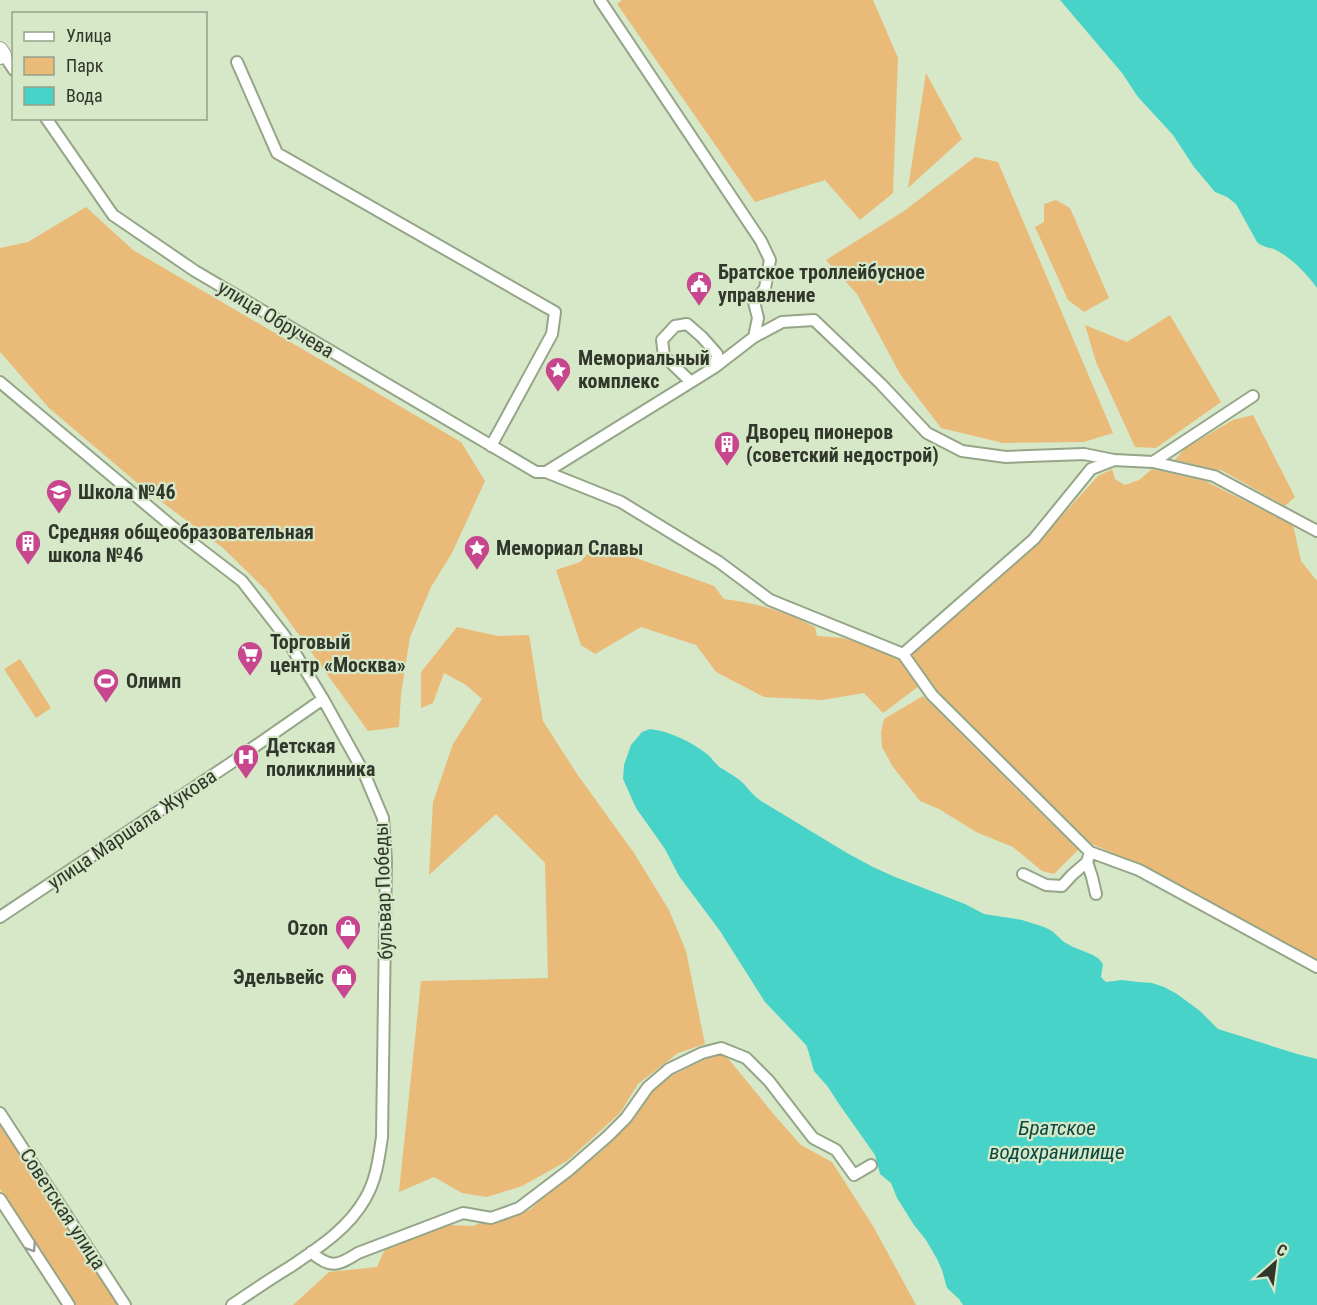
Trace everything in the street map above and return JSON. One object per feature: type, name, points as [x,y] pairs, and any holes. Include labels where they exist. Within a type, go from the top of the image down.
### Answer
[{"type":"street","points":[[600,0],[761,241],[770,260],[765,288],[754,302],[758,318],[754,337]]},
{"type":"street","points":[[1,54],[12,68]]},
{"type":"street","points":[[237,62],[277,153],[555,312],[552,334],[491,446]]},
{"type":"street","name":"улица Обручева","points":[[47,120],[113,215],[195,271],[536,472],[546,472],[621,502],[719,562],[770,600],[903,654]]},
{"type":"street","points":[[546,472],[715,367],[754,337],[782,322],[814,320],[881,384],[927,433],[962,451],[1006,457],[1084,454],[1114,460],[1153,462],[1214,476],[1317,531]]},
{"type":"street","points":[[691,382],[664,356],[662,340],[675,327],[687,324],[702,337],[717,354],[715,367]]},
{"type":"street","name":"бульвар Победы","points":[[0,382],[186,538],[242,581],[284,634],[323,699],[364,773],[383,818],[386,868],[382,1137],[376,1170],[366,1198],[340,1231],[232,1305]]},
{"type":"street","points":[[1153,462],[1253,396]]},
{"type":"street","points":[[1114,460],[1091,470],[1034,539],[903,654],[932,695],[1088,857],[1139,870],[1317,967]]},
{"type":"street","name":"улица Маршала Жукова","points":[[0,917],[222,770],[323,699]]},
{"type":"street","points":[[1023,874],[1046,885],[1062,886],[1088,857]]},
{"type":"street","points":[[1088,857],[1096,894]]},
{"type":"street","points":[[311,1252],[322,1262],[330,1264],[346,1261],[366,1249],[463,1213],[491,1218],[519,1209],[608,1136],[626,1118],[648,1087],[669,1069],[702,1053],[721,1048],[746,1058],[770,1081],[813,1138],[836,1150],[854,1175],[871,1165]]},
{"type":"street","name":"Советская улица","points":[[0,1113],[125,1305]]},
{"type":"street","points":[[0,1199],[69,1305]]},
{"type":"green space","points":[[622,0],[873,0],[898,58],[893,193],[860,220],[825,180],[755,202],[617,4]]},
{"type":"green space","points":[[926,73],[962,139],[908,188]]},
{"type":"green space","points":[[975,157],[998,162],[1113,433],[1084,442],[1003,443],[941,428],[900,374],[857,294],[826,260],[904,211]]},
{"type":"green space","points":[[1056,200],[1070,208],[1109,298],[1084,312],[1068,300],[1035,227],[1044,222],[1044,204]]},
{"type":"green space","points":[[86,207],[133,250],[461,442],[485,481],[452,553],[431,587],[410,637],[401,694],[399,727],[368,731],[268,592],[223,548],[142,487],[49,408],[0,352],[0,248],[28,242]]},
{"type":"green space","points":[[1170,315],[1221,402],[1156,448],[1135,447],[1096,362],[1085,325],[1127,342]]},
{"type":"green space","points":[[1253,415],[1295,497],[1285,506],[1223,471],[1175,460],[1184,449],[1233,420]]},
{"type":"green space","points":[[1112,469],[1115,479],[1125,485],[1139,480],[1152,469],[1205,481],[1293,525],[1301,561],[1317,581],[1317,962],[1139,865],[1092,844],[938,694],[910,653],[1038,542],[1098,476]]},
{"type":"green space","points":[[597,544],[714,586],[724,599],[760,606],[793,617],[815,627],[817,636],[843,638],[894,654],[919,686],[883,713],[864,693],[823,700],[764,697],[716,672],[696,645],[641,627],[595,654],[581,645],[556,570],[580,562]]},
{"type":"green space","points":[[457,627],[498,636],[529,635],[543,721],[577,774],[634,853],[669,910],[686,951],[705,1044],[678,1053],[638,1084],[620,1113],[567,1161],[522,1186],[487,1197],[462,1193],[434,1177],[399,1192],[421,981],[548,978],[545,863],[496,814],[429,875],[433,802],[453,744],[482,699],[466,685],[444,673],[433,703],[421,708],[421,672]]},
{"type":"green space","points":[[20,659],[51,708],[36,718],[4,669]]},
{"type":"green space","points":[[923,696],[1078,850],[1054,874],[1042,871],[1013,847],[976,832],[939,809],[920,801],[893,767],[882,747],[881,732],[884,719]]},
{"type":"green space","points":[[714,1055],[726,1056],[801,1145],[832,1162],[873,1226],[916,1305],[293,1305],[329,1272],[377,1267],[385,1249],[448,1225],[473,1226],[491,1218],[508,1219],[531,1209],[548,1191],[602,1151],[638,1111],[653,1090],[673,1075]]},
{"type":"green space","points":[[0,1124],[122,1305],[76,1305],[0,1189]]},
{"type":"water","points":[[1060,0],[1317,0],[1317,288],[1286,256],[1257,242],[1236,204],[1215,192],[1194,167],[1173,135],[1138,97],[1122,73]]},
{"type":"water","name":"Братское водохранилище","points":[[650,729],[673,735],[694,745],[736,777],[761,801],[873,867],[965,904],[984,914],[1022,920],[1044,927],[1064,942],[1099,959],[1103,964],[1101,977],[1106,982],[1122,980],[1152,983],[1164,987],[1200,1011],[1218,1029],[1317,1059],[1317,1305],[963,1305],[947,1288],[937,1259],[897,1198],[891,1183],[880,1174],[875,1155],[828,1087],[814,1071],[806,1045],[765,1002],[720,931],[679,876],[665,849],[636,808],[623,779],[624,765],[631,745],[642,732]]},
{"type":"place","name":"Братское троллейбусное управление","points":[[699,307]]},
{"type":"place","name":"Мемориальный комплекс","points":[[558,393]]},
{"type":"place","name":"Дворец пионеров (советский недострой)","points":[[727,467]]},
{"type":"place","name":"Школа №46","points":[[59,515]]},
{"type":"place","name":"Средняя общеобразовательная школа №46","points":[[28,566]]},
{"type":"place","name":"Мемориал Славы","points":[[477,571]]},
{"type":"place","name":"Торговый центр «Москва»","points":[[250,677]]},
{"type":"place","name":"Олимп","points":[[106,704]]},
{"type":"place","name":"Детская поликлиника","points":[[246,780]]},
{"type":"place","name":"Ozon","points":[[348,951]]},
{"type":"place","name":"Эдельвейс","points":[[344,1000]]}]
